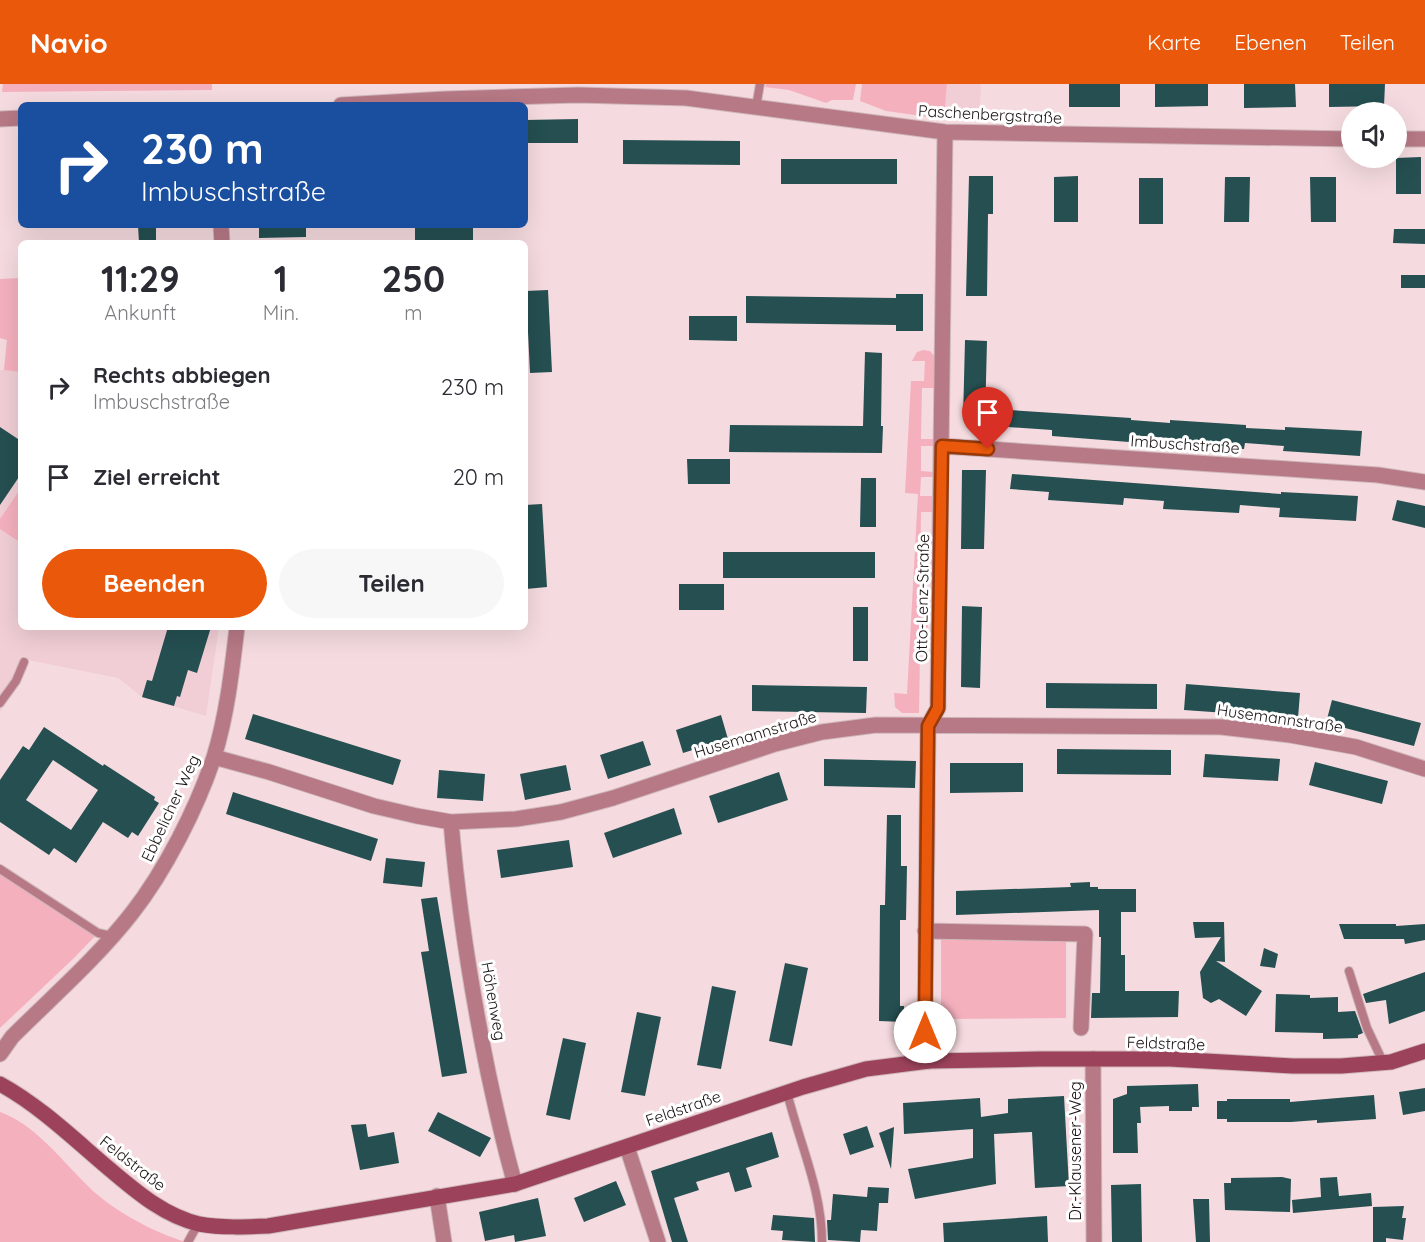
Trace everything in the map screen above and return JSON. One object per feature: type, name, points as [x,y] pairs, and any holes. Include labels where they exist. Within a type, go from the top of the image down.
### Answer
[{"type":"main road","name":"Feldstraße","points":[[0,1084],[45,1115],[136,1192],[164,1210],[198,1224],[230,1228],[268,1226],[515,1184],[787,1092],[866,1069],[929,1061],[1093,1059],[1170,1059],[1293,1066],[1341,1066],[1383,1062],[1425,1051]]},
{"type":"street","name":"Paschenbergstraße","points":[[393,102],[578,95],[686,98],[945,132],[1341,139]]},
{"type":"street","points":[[0,119],[18,118]]},
{"type":"street","name":"Otto-Lenz-Straße","points":[[929,1061],[925,1032],[928,726],[938,708],[945,132]]},
{"type":"street","points":[[1407,139],[1425,139]]},
{"type":"street","name":"Imbuschstraße","points":[[942,446],[1378,475],[1425,482]]},
{"type":"street","name":"Ebbelicher Weg","points":[[0,1054],[12,1037],[112,936],[138,904],[177,843],[214,757],[230,678],[237,630]]},
{"type":"street","name":"Husemannstraße","points":[[214,757],[375,806],[451,822],[516,819],[561,812],[775,744],[822,732],[876,725],[1221,727],[1290,735],[1356,747],[1425,769]]},
{"type":"street","name":"Höhenweg","points":[[451,822],[456,879],[478,1021],[506,1153],[515,1184]]},
{"type":"street","points":[[925,931],[1085,934],[1081,1028]]},
{"type":"street","name":"Dr.-Klausener-Weg","points":[[1093,1059],[1094,1242]]},
{"type":"street","points":[[627,1147],[658,1242]]},
{"type":"street","points":[[437,1196],[444,1242]]},
{"type":"lane","points":[[756,107],[760,84]]},
{"type":"lane","points":[[0,703],[16,681],[24,662]]},
{"type":"lane","points":[[0,869],[98,933],[112,936]]},
{"type":"lane","points":[[1349,971],[1367,1028],[1383,1062]]},
{"type":"lane","points":[[787,1092],[816,1190],[822,1222],[822,1242]]},
{"type":"lane","points":[[188,1242],[198,1224]]},
{"type":"shaded area","points":[[3,84],[212,84],[212,90],[2,92]]},
{"type":"shaded area","points":[[766,84],[856,84],[853,100],[832,100],[826,103],[789,90],[765,87]]},
{"type":"shaded area","points":[[862,84],[947,84],[944,119],[886,111],[860,101]]},
{"type":"shaded area","points":[[947,84],[981,84],[979,122],[944,119]]},
{"type":"shaded area","points":[[18,278],[18,630],[219,630],[206,716],[142,697],[118,678],[28,660],[27,669],[0,712],[0,370],[4,370],[7,340],[0,338],[0,279]]},
{"type":"shaded area","points":[[18,278],[18,372],[4,370],[7,340],[0,338],[0,279]]},
{"type":"shaded area","points":[[930,351],[935,357],[935,388],[922,388],[921,439],[934,439],[934,446],[921,446],[921,471],[934,472],[934,477],[921,477],[920,496],[933,496],[934,512],[921,512],[920,587],[933,588],[932,594],[920,594],[919,613],[931,614],[920,655],[919,713],[902,713],[895,707],[894,693],[907,694],[918,494],[905,493],[911,381],[924,381],[925,361],[912,361],[917,352]]},
{"type":"shaded area","points":[[18,492],[18,541],[0,529],[0,519]]},
{"type":"shaded area","points":[[0,872],[98,933],[0,1028]]},
{"type":"shaded area","points":[[1066,937],[1066,1018],[941,1019],[941,938]]},
{"type":"shaded area","points":[[0,1112],[24,1124],[35,1133],[105,1201],[145,1225],[186,1242],[0,1242]]},
{"type":"building","points":[[1069,84],[1120,84],[1120,107],[1069,107]]},
{"type":"building","points":[[1155,84],[1208,84],[1208,106],[1155,107]]},
{"type":"building","points":[[1244,84],[1295,84],[1296,107],[1244,108]]},
{"type":"building","points":[[1329,84],[1385,84],[1384,102],[1341,102],[1341,107],[1329,107]]},
{"type":"building","points":[[578,119],[578,143],[528,143],[528,120]]},
{"type":"building","points":[[623,140],[740,141],[740,165],[623,164]]},
{"type":"building","points":[[1421,157],[1421,194],[1396,194],[1396,168],[1407,168],[1407,158]]},
{"type":"building","points":[[781,159],[897,159],[897,184],[781,184]]},
{"type":"building","points":[[969,176],[993,176],[993,214],[988,214],[987,296],[966,296]]},
{"type":"building","points":[[1078,176],[1078,222],[1054,222],[1054,177]]},
{"type":"building","points":[[1225,177],[1250,177],[1249,222],[1224,222]]},
{"type":"building","points":[[1310,177],[1336,177],[1336,222],[1311,222]]},
{"type":"building","points":[[1139,178],[1163,178],[1163,224],[1139,224]]},
{"type":"building","points":[[138,228],[156,228],[156,240],[139,240]]},
{"type":"building","points":[[259,228],[306,228],[306,237],[259,238]]},
{"type":"building","points":[[415,228],[473,228],[473,240],[415,240]]},
{"type":"building","points":[[1394,229],[1425,229],[1425,244],[1393,243]]},
{"type":"building","points":[[1401,275],[1425,275],[1425,288],[1401,288]]},
{"type":"building","points":[[548,290],[552,372],[530,373],[528,291]]},
{"type":"building","points":[[896,294],[923,294],[923,331],[896,331],[896,325],[746,323],[746,296],[896,298]]},
{"type":"building","points":[[689,316],[737,316],[737,341],[689,340]]},
{"type":"building","points":[[965,340],[987,341],[985,420],[963,420]]},
{"type":"building","points":[[865,352],[882,353],[882,453],[729,452],[730,425],[863,426]]},
{"type":"building","points":[[1009,410],[1131,418],[1131,420],[1170,423],[1170,420],[1246,425],[1246,428],[1285,430],[1285,427],[1362,431],[1360,456],[1283,451],[1284,446],[1245,443],[1244,449],[1169,445],[1169,438],[1130,435],[1129,442],[1052,436],[1052,430],[1008,427]]},
{"type":"building","points":[[0,427],[18,439],[18,478],[0,505]]},
{"type":"building","points":[[687,459],[730,459],[730,484],[688,484]]},
{"type":"building","points":[[962,470],[986,470],[984,549],[961,549]]},
{"type":"building","points":[[1012,474],[1281,494],[1281,492],[1358,496],[1356,521],[1279,517],[1280,508],[1240,505],[1239,513],[1163,509],[1164,501],[1124,498],[1123,505],[1048,500],[1049,492],[1010,489]]},
{"type":"building","points":[[861,478],[876,478],[876,527],[860,527]]},
{"type":"building","points":[[1397,500],[1425,506],[1425,528],[1392,520]]},
{"type":"building","points":[[542,504],[547,587],[528,589],[528,505]]},
{"type":"building","points":[[723,552],[875,552],[875,578],[723,578]]},
{"type":"building","points":[[679,584],[724,584],[724,610],[679,610]]},
{"type":"building","points":[[962,606],[982,607],[980,688],[961,687]]},
{"type":"building","points":[[853,607],[868,607],[868,661],[853,661]]},
{"type":"building","points":[[167,630],[210,630],[197,673],[188,670],[180,697],[177,696],[174,706],[142,697],[147,680],[152,681]]},
{"type":"building","points":[[1046,683],[1157,684],[1157,709],[1046,708]]},
{"type":"building","points":[[1186,684],[1300,693],[1298,718],[1184,710]]},
{"type":"building","points":[[752,685],[867,687],[866,713],[752,711]]},
{"type":"building","points":[[1332,700],[1421,723],[1414,746],[1326,723]]},
{"type":"building","points":[[253,714],[401,760],[393,785],[245,739]]},
{"type":"building","points":[[721,715],[728,739],[683,753],[676,730]]},
{"type":"building","points":[[44,727],[155,797],[154,800],[159,803],[138,836],[132,832],[128,838],[103,822],[76,863],[54,848],[49,855],[0,822],[0,780],[23,746],[29,750]],"holes":[[[53,760],[98,790],[71,830],[26,800]]]},
{"type":"building","points":[[643,741],[651,765],[608,779],[600,755]]},
{"type":"building","points":[[1057,749],[1171,750],[1171,775],[1057,774]]},
{"type":"building","points":[[1205,754],[1280,759],[1278,781],[1203,777]]},
{"type":"building","points":[[824,759],[916,761],[915,788],[824,786]]},
{"type":"building","points":[[1315,762],[1388,781],[1382,804],[1309,785]]},
{"type":"building","points":[[950,763],[1023,763],[1023,792],[950,793]]},
{"type":"building","points":[[566,765],[571,790],[525,800],[520,774]]},
{"type":"building","points":[[439,770],[485,774],[483,801],[437,798]]},
{"type":"building","points":[[779,772],[788,800],[718,823],[709,796]]},
{"type":"building","points":[[233,792],[378,839],[371,861],[226,814]]},
{"type":"building","points":[[674,808],[682,834],[613,858],[604,833]]},
{"type":"building","points":[[887,815],[901,815],[901,866],[907,866],[906,920],[900,920],[900,1006],[904,1006],[904,1022],[879,1021],[880,905],[885,905]]},
{"type":"building","points":[[569,840],[573,867],[501,878],[497,850]]},
{"type":"building","points":[[386,858],[425,862],[422,887],[383,883]]},
{"type":"building","points":[[1090,882],[1090,887],[1098,887],[1098,889],[1136,889],[1136,912],[1121,912],[1121,955],[1125,955],[1125,991],[1179,991],[1178,1017],[1091,1018],[1092,993],[1100,993],[1099,910],[956,915],[956,891],[1071,887],[1070,883]]},
{"type":"building","points":[[437,897],[467,1073],[442,1077],[421,952],[429,951],[421,899]]},
{"type":"building","points":[[1193,922],[1224,922],[1225,962],[1216,961],[1262,991],[1246,1016],[1219,999],[1211,1003],[1203,998],[1200,972],[1221,937],[1195,938]]},
{"type":"building","points":[[1339,924],[1396,924],[1396,926],[1425,924],[1425,940],[1405,944],[1404,939],[1344,939]]},
{"type":"building","points":[[1264,948],[1278,954],[1275,968],[1260,966]]},
{"type":"building","points":[[785,963],[808,968],[792,1046],[769,1041]]},
{"type":"building","points":[[1425,972],[1425,1011],[1389,1024],[1386,1000],[1366,1003],[1363,994]]},
{"type":"building","points":[[712,986],[736,991],[721,1069],[697,1065]]},
{"type":"building","points":[[1276,994],[1310,995],[1310,998],[1338,997],[1338,1012],[1355,1011],[1363,1033],[1358,1035],[1358,1038],[1323,1039],[1323,1033],[1275,1032]]},
{"type":"building","points":[[637,1012],[661,1017],[645,1096],[621,1092]]},
{"type":"building","points":[[563,1038],[586,1043],[570,1120],[546,1115]]},
{"type":"building","points":[[1198,1084],[1199,1107],[1192,1107],[1192,1111],[1169,1111],[1169,1106],[1140,1107],[1141,1123],[1137,1123],[1138,1153],[1113,1153],[1113,1099],[1127,1094],[1127,1086]]},
{"type":"building","points":[[1425,1088],[1425,1111],[1403,1115],[1399,1092]]},
{"type":"building","points":[[1374,1095],[1376,1119],[1317,1123],[1317,1120],[1227,1122],[1227,1119],[1217,1119],[1217,1101],[1227,1101],[1227,1099],[1290,1099],[1290,1102]]},
{"type":"building","points":[[1064,1096],[1069,1186],[1035,1188],[1032,1132],[994,1134],[996,1184],[915,1199],[908,1169],[973,1158],[973,1129],[904,1134],[903,1103],[980,1098],[981,1117],[1008,1113],[1008,1099]]},
{"type":"building","points":[[438,1112],[491,1138],[480,1157],[428,1131]]},
{"type":"building","points":[[366,1124],[368,1137],[394,1132],[399,1163],[360,1170],[351,1125]]},
{"type":"building","points":[[867,1126],[874,1147],[850,1155],[843,1134]]},
{"type":"building","points":[[894,1127],[891,1169],[879,1133]]},
{"type":"building","points":[[772,1132],[779,1157],[746,1168],[752,1187],[735,1192],[729,1172],[696,1182],[699,1190],[674,1198],[688,1242],[672,1242],[651,1171]]},
{"type":"building","points":[[1282,1177],[1291,1179],[1290,1212],[1225,1210],[1224,1183],[1231,1183],[1231,1178]]},
{"type":"building","points":[[1337,1177],[1339,1196],[1371,1193],[1372,1206],[1293,1213],[1292,1200],[1321,1197],[1320,1178]]},
{"type":"building","points":[[616,1181],[626,1205],[584,1222],[574,1198]]},
{"type":"building","points":[[1141,1184],[1142,1242],[1112,1242],[1111,1185]]},
{"type":"building","points":[[868,1187],[889,1188],[888,1203],[879,1203],[877,1231],[861,1230],[860,1242],[828,1240],[827,1220],[831,1220],[833,1194],[867,1197]]},
{"type":"building","points":[[538,1198],[546,1236],[515,1242],[514,1235],[485,1241],[479,1212]]},
{"type":"building","points":[[1193,1199],[1209,1199],[1210,1242],[1196,1242]]},
{"type":"building","points":[[1404,1206],[1402,1218],[1406,1218],[1403,1240],[1386,1238],[1386,1242],[1373,1242],[1373,1207]]},
{"type":"building","points":[[773,1215],[814,1218],[815,1242],[782,1240],[783,1231],[771,1230]]},
{"type":"building","points":[[1047,1216],[1048,1242],[944,1242],[943,1223]]},
{"type":"route","points":[[925,1032],[928,726],[938,708],[942,446],[988,449]]}]
